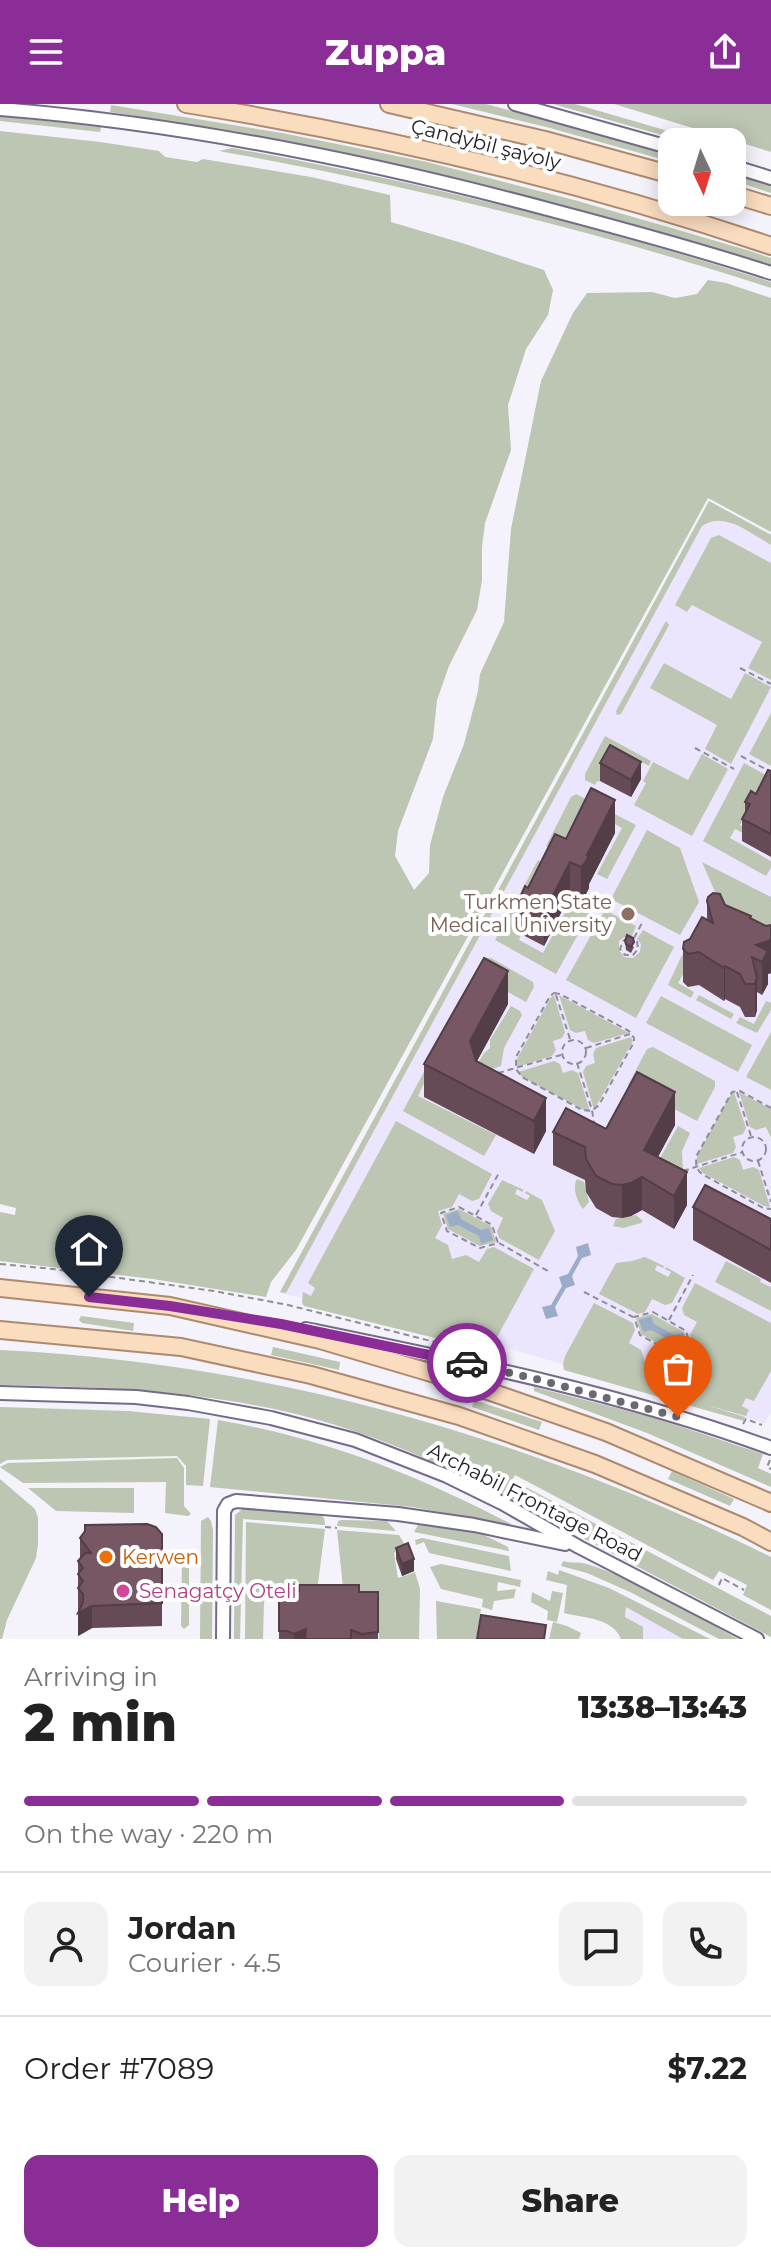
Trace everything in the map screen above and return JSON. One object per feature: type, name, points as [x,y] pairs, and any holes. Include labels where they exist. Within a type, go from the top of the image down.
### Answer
[{"type":"main road","name":"Çandybil şaýoly","points":[[186,104],[327,128],[475,160],[771,246]]},
{"type":"main road","name":"Çandybil şaýoly","points":[[389,104],[482,124],[658,171]]},
{"type":"main road","points":[[746,198],[771,206]]},
{"type":"main road","points":[[0,1288],[170,1306],[320,1340],[465,1383],[606,1432],[771,1503]]},
{"type":"main road","points":[[0,1330],[181,1347],[311,1375],[459,1416],[595,1464],[771,1542]]},
{"type":"street","points":[[515,104],[658,144]]},
{"type":"street","points":[[0,109],[87,117],[321,155],[470,188],[771,273]]},
{"type":"street","points":[[746,170],[771,178]]},
{"type":"street","points":[[170,1306],[281,1324],[536,1379],[699,1423],[771,1448]]},
{"type":"street","name":"Archabil Frontage Road","points":[[0,1393],[162,1399],[217,1407],[355,1440],[447,1476],[502,1503],[579,1547],[757,1639]]},
{"type":"street","points":[[223,1639],[224,1511],[228,1504],[236,1501],[398,1514],[474,1525],[579,1547]]},
{"type":"path","points":[[740,668],[771,684]]},
{"type":"path","points":[[695,748],[734,769]]},
{"type":"path","points":[[741,756],[771,772]]},
{"type":"path","points":[[634,938],[642,923]]},
{"type":"path","points":[[626,938],[634,938],[638,945],[637,952],[625,955],[620,949],[621,944],[626,938]]},
{"type":"path","points":[[556,993],[631,1034],[634,1042],[599,1105],[592,1111],[582,1110],[522,1077],[516,1069],[516,1057],[550,996],[556,993]]},
{"type":"path","points":[[556,993],[570,1040]]},
{"type":"path","points":[[585,1048],[631,1034]]},
{"type":"path","points":[[570,1040],[581,1042],[585,1048],[585,1056],[577,1063]]},
{"type":"path","points":[[570,1040],[562,1047],[562,1055],[566,1061],[577,1063]]},
{"type":"path","points":[[491,1075],[562,1055]]},
{"type":"path","points":[[577,1063],[596,1133]]},
{"type":"path","points":[[737,1090],[771,1108]]},
{"type":"path","points":[[737,1090],[751,1137]]},
{"type":"path","points":[[737,1090],[730,1093],[697,1155],[696,1167],[702,1174],[763,1208],[771,1209]]},
{"type":"path","points":[[751,1137],[761,1139],[765,1145],[765,1154],[758,1160]]},
{"type":"path","points":[[751,1137],[743,1144],[743,1152],[747,1158],[758,1160]]},
{"type":"path","points":[[765,1145],[771,1143]]},
{"type":"path","points":[[683,1171],[743,1152]]},
{"type":"path","points":[[758,1160],[771,1202]]},
{"type":"path","points":[[476,1216],[500,1171]]},
{"type":"path","points":[[498,1243],[480,1248],[447,1231],[441,1213],[459,1207],[476,1216],[492,1225],[498,1243],[548,1271]]},
{"type":"path","points":[[669,1321],[693,1275]]},
{"type":"path","points":[[584,1292],[634,1317],[653,1312],[686,1331],[691,1348],[673,1353],[640,1335],[634,1317]]},
{"type":"path","points":[[746,1419],[762,1425]]},
{"type":"path","points":[[771,1459],[767,1467],[771,1469]]},
{"type":"path","points":[[325,1527],[337,1528]]},
{"type":"path","points":[[719,1585],[722,1578],[744,1590]]},
{"type":"shaded area","name":"Turkmen State Medical University","points":[[709,501],[771,534],[771,1412],[765,1423],[493,1344],[280,1293]]},
{"type":"shaded area","points":[[626,1602],[692,1639],[625,1639]]},
{"type":"green space","points":[[452,104],[486,104],[658,150],[658,158]]},
{"type":"green space","points":[[553,104],[575,104],[658,128],[658,134]]},
{"type":"green space","points":[[614,104],[771,104],[771,152],[746,144],[746,128],[692,128]]},
{"type":"green space","points":[[111,105],[282,133],[427,162],[578,201],[747,250],[771,258],[771,266],[526,195],[361,157],[110,112]]},
{"type":"green space","points":[[0,116],[101,127],[100,132],[0,121]]},
{"type":"green space","points":[[0,131],[159,151],[165,157],[197,162],[203,159],[311,177],[390,195],[391,222],[544,270],[553,290],[548,315],[526,349],[508,405],[511,450],[485,523],[477,610],[449,666],[437,700],[433,739],[398,831],[395,856],[414,890],[429,873],[430,845],[443,797],[464,744],[480,674],[504,622],[511,529],[541,381],[573,313],[587,293],[652,292],[675,298],[697,294],[708,280],[771,298],[771,532],[708,498],[296,1250],[271,1282],[266,1297],[153,1279],[0,1261],[0,1212],[15,1215],[16,1208],[0,1204]]},
{"type":"green space","points":[[232,148],[437,190],[571,223],[771,282],[771,288],[635,246],[497,210],[359,178],[219,151]]},
{"type":"green space","points":[[746,176],[771,184],[771,193],[746,185]]},
{"type":"green space","points":[[709,501],[771,535],[771,545],[728,522],[710,522],[702,526],[286,1293],[280,1292]]},
{"type":"green space","points":[[719,535],[771,563],[771,680],[748,668],[762,642],[692,605],[687,612],[675,605],[711,538]]},
{"type":"green space","points":[[666,621],[669,625],[621,714],[617,715],[616,711]]},
{"type":"green space","points":[[664,663],[731,699],[745,673],[771,687],[731,764],[705,749],[717,725],[650,688]]},
{"type":"green space","points":[[771,713],[771,766],[749,754]]},
{"type":"green space","points":[[605,736],[651,761],[649,766],[618,749],[599,782],[595,785],[585,780],[585,774]]},
{"type":"green space","points":[[702,754],[728,769],[692,836],[634,805],[653,762],[688,780]]},
{"type":"green space","points":[[744,763],[771,778],[740,825],[746,829],[743,833],[735,829],[730,838],[771,861],[766,876],[703,841]]},
{"type":"green space","points":[[576,794],[636,825],[607,879],[597,874],[622,828],[600,816],[568,859],[546,846],[571,797]]},
{"type":"green space","points":[[647,830],[680,848],[699,902],[680,935],[611,899]]},
{"type":"green space","points":[[538,860],[552,866],[516,932],[521,935],[519,940],[543,953],[572,900],[591,911],[556,974],[495,940]]},
{"type":"green space","points":[[702,862],[771,897],[771,929],[719,901]]},
{"type":"green space","points":[[605,910],[636,926],[632,936],[619,941],[619,950],[624,957],[633,958],[640,952],[641,944],[637,939],[643,930],[674,947],[636,1018],[566,980]]},
{"type":"green space","points":[[682,955],[691,960],[678,983],[694,992],[691,998],[668,985]]},
{"type":"green space","points":[[486,958],[533,982],[534,987],[526,1002],[476,974]]},
{"type":"green space","points":[[473,980],[418,1096],[496,1135],[484,1156],[403,1111]]},
{"type":"green space","points":[[554,995],[565,1032],[562,1038],[553,1041],[556,1050],[552,1056],[517,1067],[517,1059]]},
{"type":"green space","points":[[559,995],[629,1033],[594,1043],[588,1040],[585,1031],[576,1033],[570,1030]]},
{"type":"green space","points":[[699,995],[734,1014],[731,1019],[696,1000]]},
{"type":"green space","points":[[661,996],[752,1045],[738,1072],[646,1023]]},
{"type":"green space","points":[[766,1001],[771,1003],[771,1010],[757,1033],[736,1023],[740,1017],[754,1024]]},
{"type":"green space","points":[[511,1006],[522,1015],[504,1048],[501,1066],[490,1070],[478,1063],[490,1048],[490,1040]]},
{"type":"green space","points":[[771,1032],[771,1090],[746,1077]]},
{"type":"green space","points":[[631,1037],[633,1041],[594,1110],[583,1072],[586,1066],[595,1063],[593,1054],[596,1048]]},
{"type":"green space","points":[[653,1047],[715,1081],[715,1087],[697,1121],[628,1085],[647,1049]]},
{"type":"green space","points":[[554,1061],[560,1064],[563,1073],[572,1070],[578,1073],[590,1111],[522,1077],[518,1072]]},
{"type":"green space","points":[[734,1092],[746,1128],[743,1134],[733,1137],[736,1147],[733,1153],[697,1164],[697,1156]]},
{"type":"green space","points":[[739,1092],[771,1109],[771,1138],[766,1127],[756,1130],[750,1127]]},
{"type":"green space","points":[[396,1121],[492,1174],[479,1199],[472,1201],[459,1194],[452,1207],[438,1211],[442,1225],[435,1238],[448,1245],[452,1259],[466,1255],[479,1262],[487,1249],[494,1247],[534,1269],[495,1341],[480,1349],[304,1306],[302,1303],[303,1292],[311,1296],[315,1288],[308,1283]]},
{"type":"green space","points":[[678,1126],[690,1133],[682,1151],[683,1170],[662,1177],[653,1171]]},
{"type":"green space","points":[[734,1157],[740,1160],[743,1170],[753,1167],[759,1170],[770,1207],[703,1173],[699,1168]]},
{"type":"green space","points":[[577,1179],[584,1182],[589,1202],[583,1209],[576,1194]]},
{"type":"green space","points":[[502,1180],[524,1190],[517,1189],[515,1194],[527,1200],[530,1196],[526,1191],[542,1200],[555,1231],[539,1260],[499,1238],[497,1231],[503,1218],[491,1211],[488,1204]]},
{"type":"green space","points":[[459,1209],[491,1226],[496,1242],[480,1246],[448,1229],[443,1214]]},
{"type":"green space","points":[[636,1215],[643,1221],[641,1223],[623,1228],[613,1226],[616,1219]]},
{"type":"green space","points":[[645,1257],[664,1266],[657,1265],[655,1270],[668,1277],[671,1272],[666,1267],[685,1278],[672,1303],[665,1305],[652,1299],[645,1312],[638,1314],[599,1294],[616,1263]]},
{"type":"green space","points":[[726,1261],[771,1287],[771,1311],[715,1282]]},
{"type":"green space","points":[[695,1283],[771,1323],[771,1371],[754,1401],[746,1398],[742,1406],[749,1410],[746,1416],[703,1404],[745,1417],[744,1421],[564,1370],[565,1356],[594,1303],[633,1323],[635,1330],[629,1343],[641,1350],[646,1364],[660,1360],[673,1367],[680,1354],[694,1349],[690,1335],[697,1322],[684,1315],[682,1308]]},
{"type":"green space","points":[[652,1314],[684,1332],[689,1347],[673,1352],[641,1334],[636,1318]]},
{"type":"green space","points":[[81,1316],[134,1323],[133,1331],[82,1323],[79,1320]]},
{"type":"green space","points":[[273,1347],[340,1362],[339,1370],[271,1355]]},
{"type":"green space","points":[[0,1350],[101,1358],[200,1371],[396,1413],[492,1442],[679,1514],[771,1557],[771,1610],[743,1595],[747,1585],[719,1571],[713,1580],[515,1475],[503,1495],[413,1453],[357,1432],[269,1408],[225,1400],[136,1390],[0,1385]]},
{"type":"green space","points":[[534,1387],[652,1417],[763,1454],[758,1468],[771,1474],[771,1487],[647,1433],[534,1391]]},
{"type":"green space","points":[[474,1400],[542,1422],[539,1430],[472,1407]]},
{"type":"green space","points":[[0,1407],[128,1411],[210,1419],[203,1486],[186,1485],[186,1466],[177,1456],[7,1460],[0,1464]]},
{"type":"green space","points":[[218,1420],[296,1437],[370,1460],[513,1525],[412,1507],[210,1487]]},
{"type":"green space","points":[[177,1458],[184,1468],[184,1506],[191,1514],[188,1516],[165,1513],[166,1482],[23,1483],[0,1467],[8,1463]]},
{"type":"green space","points":[[672,1471],[734,1499],[730,1506],[668,1479]]},
{"type":"green space","points":[[0,1479],[35,1509],[38,1518],[36,1558],[7,1620],[2,1639],[0,1639]]},
{"type":"green space","points":[[516,1482],[771,1616],[771,1637],[507,1498]]},
{"type":"green space","points":[[28,1488],[134,1488],[134,1513],[56,1511]]},
{"type":"green space","points":[[245,1507],[319,1513],[325,1525],[243,1519],[240,1639],[234,1639],[235,1515]]},
{"type":"green space","points":[[208,1517],[213,1530],[212,1639],[200,1639],[201,1521]]},
{"type":"green space","points":[[341,1520],[387,1521],[396,1531],[337,1526]]},
{"type":"green space","points":[[246,1522],[325,1529],[317,1591],[313,1595],[267,1596],[264,1601],[263,1639],[245,1639]]},
{"type":"green space","points":[[418,1525],[482,1534],[508,1547],[509,1551],[414,1532]]},
{"type":"green space","points":[[337,1530],[399,1535],[407,1548],[394,1553],[398,1578],[415,1572],[420,1589],[419,1639],[379,1639],[379,1613],[360,1612],[344,1597]]},
{"type":"green space","points":[[422,1538],[509,1556],[511,1571],[429,1553],[424,1542],[416,1545],[415,1540]]},
{"type":"green space","points":[[186,1559],[189,1562],[189,1625],[184,1629],[181,1626],[182,1562]]},
{"type":"green space","points":[[563,1561],[584,1563],[626,1579],[738,1639],[719,1639],[630,1592],[587,1573],[561,1566]]},
{"type":"green space","points":[[441,1564],[521,1580],[520,1587],[498,1582],[497,1591],[516,1589],[514,1598],[494,1601],[492,1610],[482,1607],[483,1599],[441,1589],[430,1567]]},
{"type":"green space","points":[[559,1570],[609,1588],[710,1639],[683,1639],[626,1607],[625,1617],[643,1627],[643,1639],[621,1639],[605,1623],[564,1613],[567,1585],[546,1580],[548,1571],[558,1575]]},
{"type":"green space","points":[[552,1591],[563,1593],[557,1622],[547,1620],[548,1611],[531,1602],[532,1592],[550,1601]]},
{"type":"green space","points":[[436,1601],[481,1609],[476,1639],[437,1639]]},
{"type":"green space","points":[[553,1622],[581,1633],[579,1639],[549,1639]]},
{"type":"water","points":[[458,1211],[461,1219],[481,1230],[489,1228],[493,1240],[481,1244],[479,1236],[458,1225],[450,1227],[446,1215]]},
{"type":"water","points":[[588,1243],[591,1255],[582,1258],[572,1276],[575,1285],[566,1288],[555,1307],[558,1316],[546,1319],[542,1307],[551,1305],[562,1286],[559,1277],[568,1274],[578,1256],[576,1247]]},
{"type":"water","points":[[651,1316],[654,1324],[674,1335],[683,1333],[686,1345],[674,1349],[672,1341],[651,1330],[643,1332],[639,1320]]},
{"type":"building","points":[[610,745],[641,762],[631,780],[600,763]]},
{"type":"building","points":[[768,770],[771,771],[771,834],[742,819],[750,804],[745,802],[751,791],[756,794]]},
{"type":"building","points":[[591,788],[615,800],[585,863],[581,867],[570,862],[544,913],[519,900],[555,834],[566,839]]},
{"type":"building","points":[[713,893],[720,894],[725,905],[766,926],[771,925],[771,940],[756,945],[768,951],[762,962],[752,957],[757,977],[755,984],[745,984],[740,974],[699,952],[688,954],[683,949],[684,942],[690,939],[702,917],[713,923],[707,901]]},
{"type":"building","points":[[627,935],[633,938],[631,947],[625,941]]},
{"type":"building","points":[[484,958],[508,971],[470,1041],[476,1061],[546,1098],[534,1121],[424,1064]]},
{"type":"building","points":[[637,1072],[675,1092],[644,1150],[687,1172],[674,1196],[642,1177],[622,1185],[596,1176],[586,1159],[585,1147],[553,1132],[566,1108],[606,1129]]},
{"type":"building","points":[[705,1185],[771,1219],[771,1250],[693,1207]]},
{"type":"building","name":"Senagatçy Oteli","points":[[147,1524],[156,1527],[162,1534],[162,1603],[92,1606],[78,1613],[83,1594],[78,1588],[83,1581],[78,1574],[83,1568],[78,1561],[85,1553],[91,1553],[80,1538],[85,1525]]},
{"type":"building","points":[[408,1543],[414,1559],[402,1564],[396,1548]]},
{"type":"building","points":[[299,1585],[359,1585],[359,1592],[378,1592],[378,1632],[362,1634],[351,1630],[351,1639],[305,1639],[306,1629],[294,1634],[279,1631],[279,1591],[299,1591]]},
{"type":"building","points":[[481,1615],[546,1625],[544,1639],[477,1639]]},
{"type":"way so far","points":[[467,1363],[678,1417]]},
{"type":"place","name":"Turkmen State Medical University","points":[[628,914]]},
{"type":"place","name":"Kerwen","points":[[106,1557]]},
{"type":"place","name":"Senagatçy Oteli","points":[[123,1591]]},
{"type":"route","points":[[89,1297],[281,1324],[467,1363]]}]
